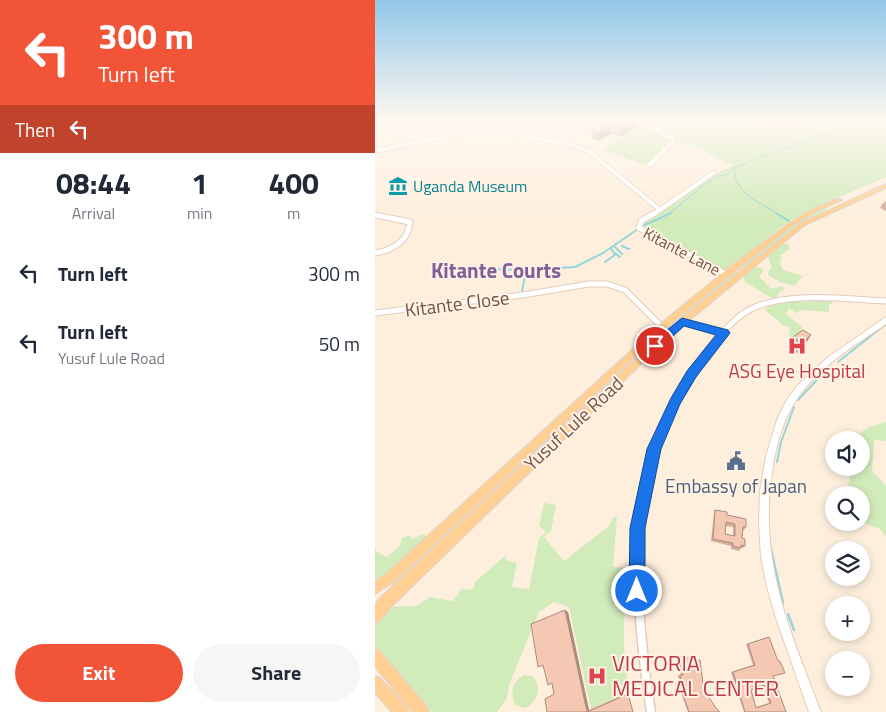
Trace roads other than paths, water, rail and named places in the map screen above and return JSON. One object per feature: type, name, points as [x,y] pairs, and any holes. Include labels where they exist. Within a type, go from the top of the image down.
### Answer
[{"type":"main road","name":"Yusuf Lule Road","points":[[375,588],[391,576],[516,460],[637,355],[682,322],[803,224],[829,208],[886,180]]},
{"type":"main road","name":"Yusuf Lule Road","points":[[375,616],[385,602],[524,470],[662,327],[726,274],[793,223],[886,186]]},
{"type":"main road","points":[[815,712],[778,612],[769,576],[762,512],[764,484],[773,441],[787,407],[799,389],[830,359],[886,320]]},
{"type":"main road","points":[[516,460],[524,470]]},
{"type":"main road","points":[[482,492],[490,502]]},
{"type":"main road","points":[[375,656],[422,712]]},
{"type":"main road","points":[[375,683],[402,712]]},
{"type":"street","name":"Kitante Lane","points":[[591,153],[660,210],[641,221],[639,228],[726,274]]},
{"type":"street","points":[[650,165],[661,153]]},
{"type":"street","points":[[660,210],[713,173]]},
{"type":"street","points":[[375,215],[410,222],[409,233],[397,246],[375,253]]},
{"type":"street","name":"Kitante Close","points":[[375,312],[523,296],[578,285],[600,283],[617,286],[625,290],[662,327]]},
{"type":"street","points":[[651,712],[637,591],[638,528],[654,449],[670,412],[691,374],[724,333],[752,309],[775,301],[886,301]]},
{"type":"street","points":[[682,322],[724,333]]},
{"type":"waterway","points":[[735,167],[773,153]]},
{"type":"waterway","points":[[669,214],[704,185],[717,176],[726,175],[735,167]]},
{"type":"waterway","points":[[735,167],[735,176],[742,190],[778,214]]},
{"type":"waterway","points":[[776,213],[789,221]]},
{"type":"waterway","points":[[645,225],[669,214]]},
{"type":"waterway","points":[[452,276],[494,269],[518,270],[575,267],[603,253],[638,229]]},
{"type":"waterway","points":[[622,246],[629,249]]},
{"type":"waterway","points":[[615,247],[622,254]]},
{"type":"waterway","points":[[605,262],[615,255],[611,248]]},
{"type":"waterway","points":[[615,253],[620,257]]},
{"type":"waterway","points":[[522,291],[526,272],[529,270]]},
{"type":"waterway","points":[[838,362],[886,324]]},
{"type":"waterway","points":[[798,400],[829,367]]},
{"type":"waterway","points":[[777,462],[781,442],[794,407]]},
{"type":"waterway","points":[[770,545],[783,603]]},
{"type":"waterway","points":[[788,614],[794,630]]},
{"type":"place","name":"Uganda Museum","points":[[398,186]]},
{"type":"place","name":"ASG Eye Hospital","points":[[797,346]]},
{"type":"place","name":"Embassy of Japan","points":[[736,461]]},
{"type":"place","name":"VICTORIA MEDICAL CENTER","points":[[597,676]]},
{"type":"district","name":"Kitante Courts","points":[[496,270]]}]
